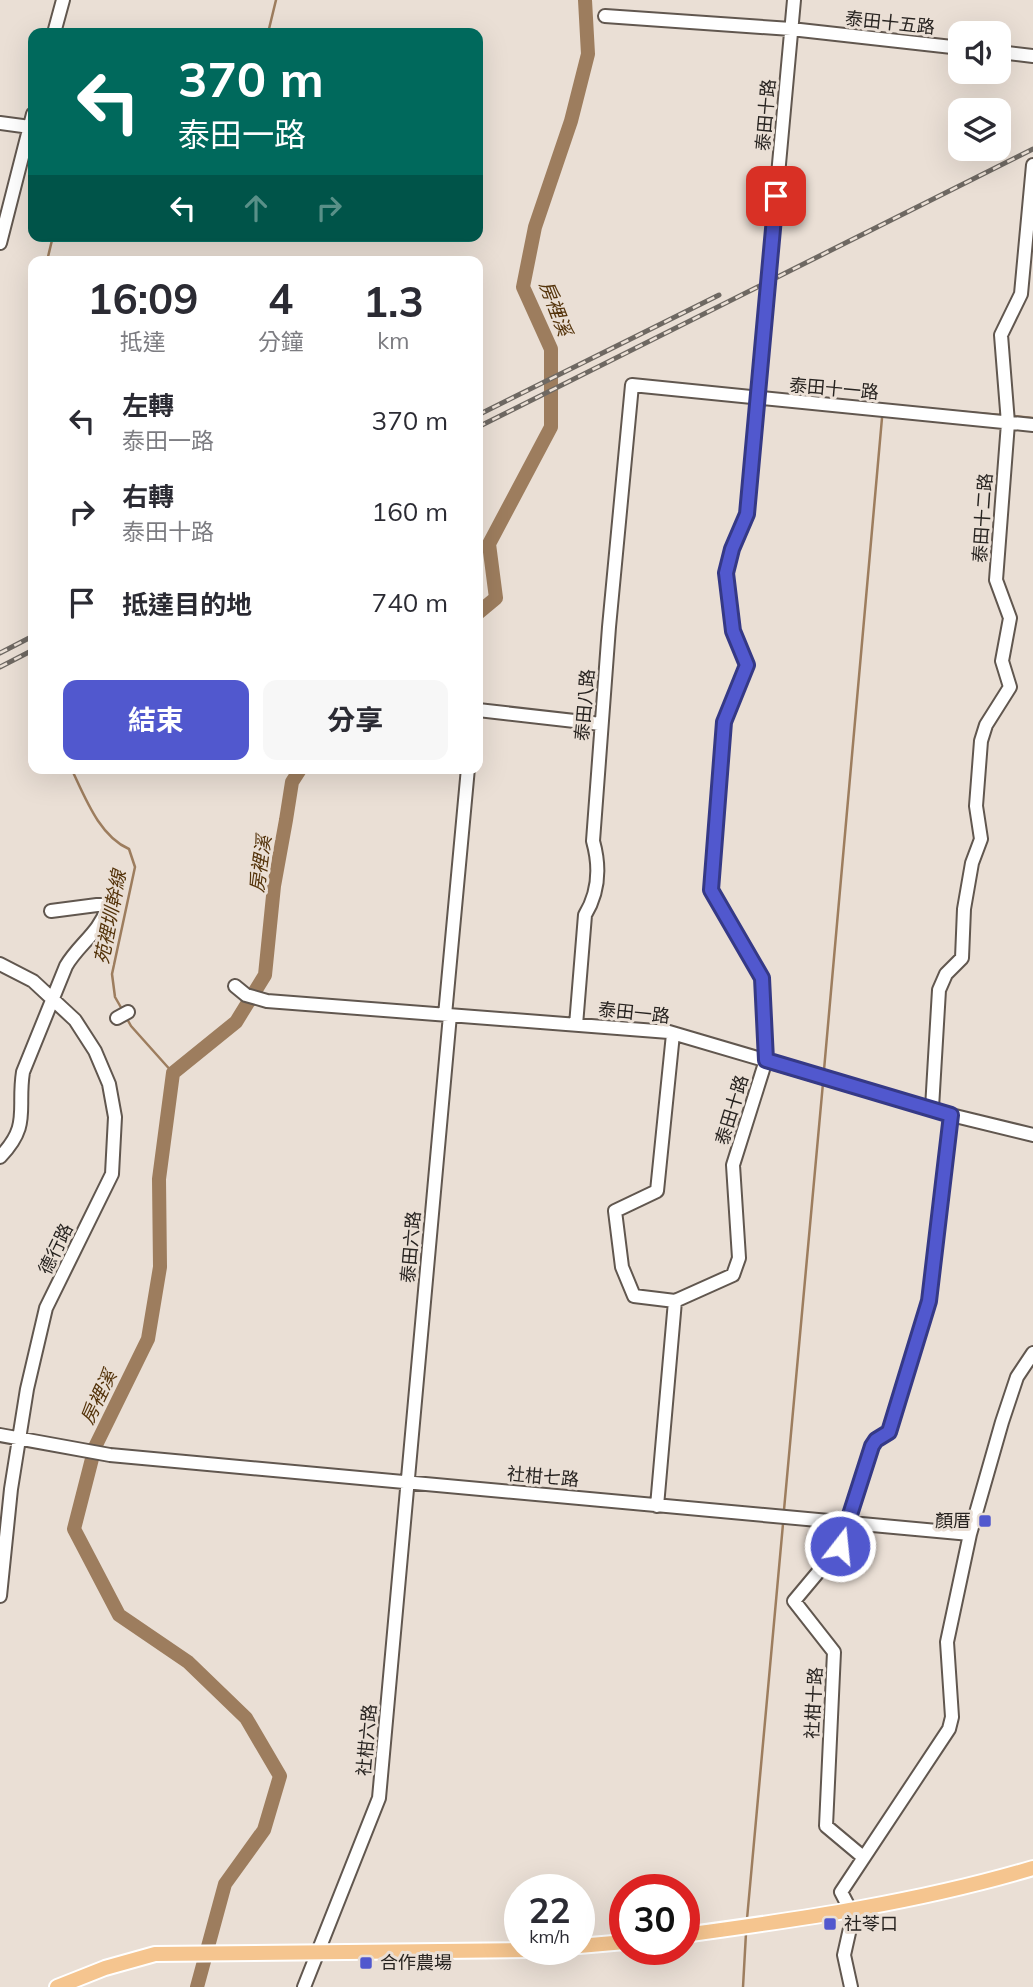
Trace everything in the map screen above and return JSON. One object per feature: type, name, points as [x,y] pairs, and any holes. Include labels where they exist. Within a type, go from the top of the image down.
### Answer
[{"type":"main road","points":[[700,1933],[852,1910],[948,1891],[1033,1868]]},
{"type":"main road","points":[[57,1987],[155,1954],[504,1950]]},
{"type":"street","points":[[55,28],[63,0]]},
{"type":"street","name":"泰田十路","points":[[675,1301],[733,1275],[739,1258],[733,1165],[766,1060],[762,978],[711,890],[724,722],[747,665],[733,631],[726,573],[732,549],[747,514],[794,0]]},
{"type":"street","name":"泰田十五路","points":[[606,16],[791,29],[948,47]]},
{"type":"street","points":[[1011,53],[1033,56]]},
{"type":"street","points":[[0,123],[28,120]]},
{"type":"street","points":[[0,243],[28,135]]},
{"type":"street","name":"泰田十二路","points":[[932,1108],[939,990],[946,974],[962,958],[964,909],[972,863],[981,839],[976,806],[981,741],[986,725],[1010,687],[1002,661],[1010,618],[996,580],[1008,423],[1001,334],[1021,294],[1033,165]]},
{"type":"street","name":"泰田十一路","points":[[632,385],[757,400],[1033,425]]},
{"type":"street","name":"泰田八路","points":[[576,1025],[585,915],[594,901],[599,862],[593,841],[601,724],[632,385]]},
{"type":"street","points":[[483,711],[601,724]]},
{"type":"street","name":"泰田六路","points":[[407,1482],[467,774]]},
{"type":"street","points":[[0,1157],[14,1142],[18,1132],[22,1116],[23,1072],[52,998],[72,955],[97,929],[107,908],[97,905],[51,911]]},
{"type":"street","name":"德行路","points":[[0,964],[33,981],[75,1020],[95,1051],[109,1084],[115,1117],[112,1174],[46,1308],[19,1438],[0,1596]]},
{"type":"street","name":"泰田一路","points":[[235,986],[246,995],[260,1000],[673,1034],[951,1115],[1033,1135]]},
{"type":"street","points":[[657,1506],[675,1301],[634,1296],[622,1268],[615,1211],[657,1191],[673,1034]]},
{"type":"street","points":[[846,1523],[872,1446],[889,1432],[929,1301],[951,1115]]},
{"type":"street","points":[[851,1987],[844,1955],[853,1915],[841,1892],[949,1729],[952,1717],[947,1642],[970,1534],[1017,1377],[1033,1353]]},
{"type":"street","name":"社柑七路","points":[[0,1435],[114,1455],[970,1534]]},
{"type":"street","name":"社柑六路","points":[[304,1987],[379,1798],[407,1482]]},
{"type":"street","name":"社柑十路","points":[[846,1523],[840,1546],[794,1601],[834,1652],[826,1826],[863,1857]]},
{"type":"waterway","name":"苑裡圳幹線","points":[[269,28],[276,0]]},
{"type":"waterway","name":"房裡溪","points":[[483,609],[496,598],[489,544],[551,427],[551,349],[523,287],[535,227],[571,121],[588,54],[585,0]]},
{"type":"waterway","name":"苑裡圳幹線","points":[[48,256],[52,242]]},
{"type":"waterway","points":[[884,405],[1000,415]]},
{"type":"waterway","points":[[1014,416],[1033,418]]},
{"type":"waterway","points":[[824,1070],[882,418]]},
{"type":"waterway","name":"苑裡圳幹線","points":[[74,774],[101,825],[118,843],[129,849],[135,867],[112,974],[115,997],[123,1011]]},
{"type":"waterway","name":"房裡溪","points":[[197,1987],[225,1884],[264,1830],[280,1776],[246,1718],[188,1662],[119,1615],[74,1529],[95,1447],[148,1339],[160,1267],[159,1179],[173,1073],[236,1022],[265,975],[274,886],[292,782],[297,774]]},
{"type":"waterway","name":"苑裡圳幹線","points":[[126,1017],[173,1073]]},
{"type":"waterway","points":[[784,1510],[823,1083]]},
{"type":"waterway","points":[[747,1919],[783,1524]]},
{"type":"waterway","points":[[743,1987],[746,1933]]},
{"type":"railway","points":[[483,424],[1033,149]]},
{"type":"railway","points":[[483,413],[719,295]]},
{"type":"railway","points":[[0,653],[28,639]]},
{"type":"railway","points":[[0,667],[28,653]]},
{"type":"place","name":"顏厝","points":[[985,1521]]},
{"type":"place","name":"社苓口","points":[[830,1924]]},
{"type":"place","name":"合作農場","points":[[366,1963]]},
{"type":"route","points":[[776,196],[747,514],[732,549],[726,573],[733,631],[747,665],[724,722],[711,890],[762,978],[766,1060],[951,1115],[929,1301],[889,1432],[872,1446],[840,1546]]}]
